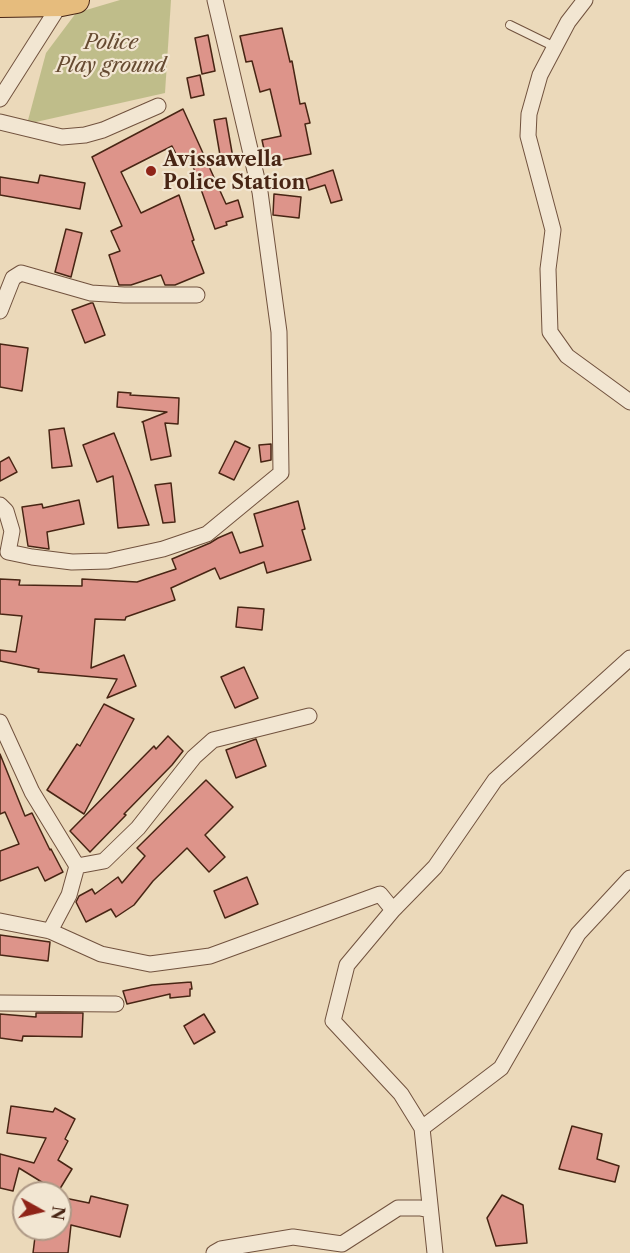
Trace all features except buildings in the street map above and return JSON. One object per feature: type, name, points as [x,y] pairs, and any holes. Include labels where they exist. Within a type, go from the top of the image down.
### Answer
[{"type":"highway","points":[[0,4],[68,1]]},
{"type":"street","points":[[0,505],[6,511],[12,531],[4,554],[72,562],[108,561],[163,549],[207,534],[281,473],[279,332],[261,192],[215,0]]},
{"type":"street","points":[[585,0],[568,22],[540,75],[530,114],[528,136],[553,230],[548,269],[550,332],[567,356],[630,402]]},
{"type":"street","points":[[0,99],[68,1]]},
{"type":"street","points":[[0,122],[62,137],[86,135],[158,106]]},
{"type":"street","points":[[0,311],[13,278],[21,273],[91,293],[196,295]]},
{"type":"street","points":[[435,1253],[425,1209],[422,1128],[401,1094],[333,1022],[347,965],[393,910],[435,867],[495,780],[630,658]]},
{"type":"street","points":[[77,866],[104,861],[138,828],[194,757],[213,740],[309,716]]},
{"type":"street","points":[[0,722],[32,792],[77,866],[69,895],[50,931]]},
{"type":"street","points":[[422,1128],[501,1068],[578,934],[630,878]]},
{"type":"street","points":[[0,921],[50,931],[101,954],[150,964],[210,956],[380,894],[393,910]]},
{"type":"street","points":[[0,1003],[116,1004]]},
{"type":"street","points":[[214,1253],[221,1249],[293,1237],[342,1244],[398,1208],[425,1209]]},
{"type":"lane","points":[[510,26],[555,47]]},
{"type":"green space","name":"Police Play ground","points":[[120,0],[171,0],[165,93],[27,124],[46,53],[76,13]]},
{"type":"place","name":"Avissawella Police Station","points":[[151,171]]}]
